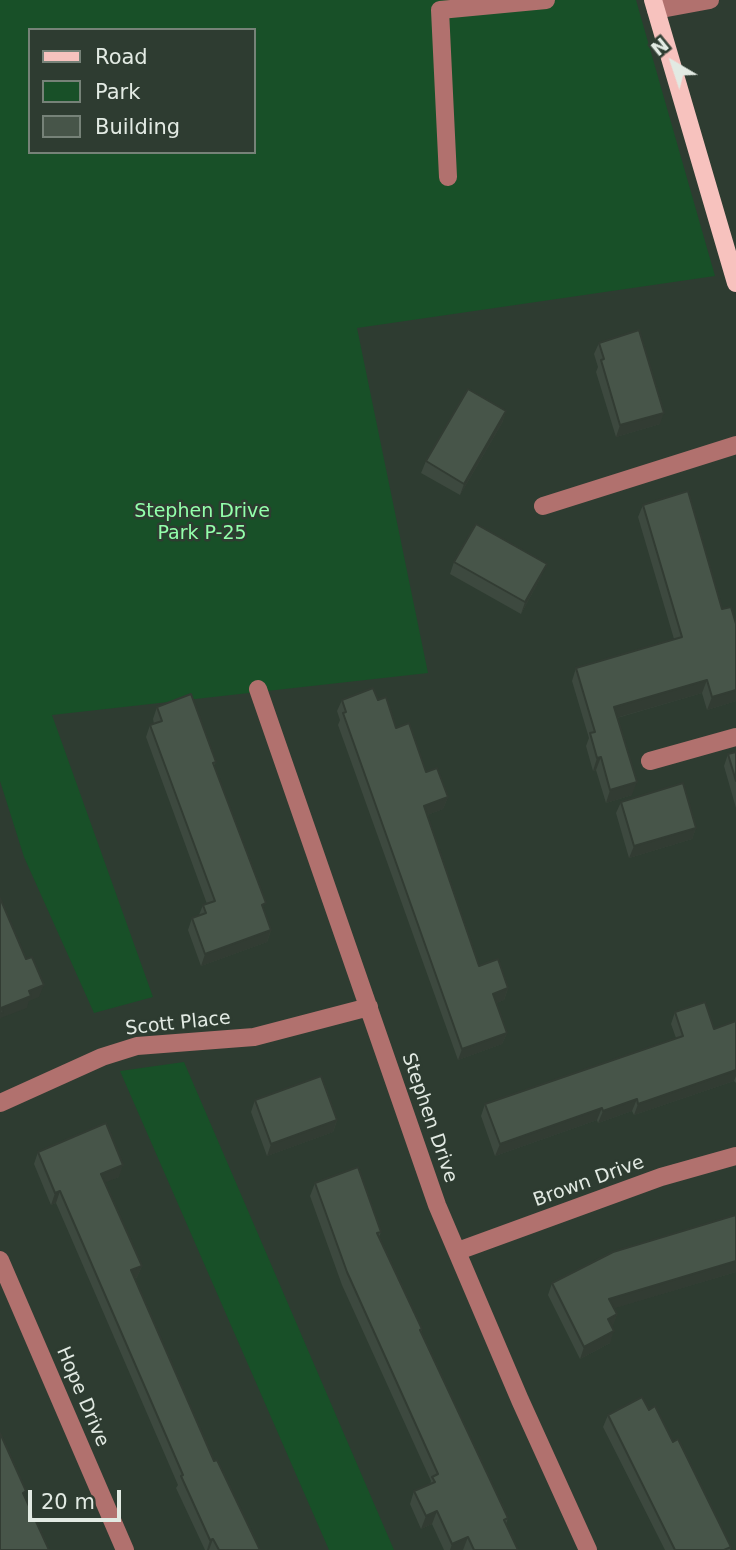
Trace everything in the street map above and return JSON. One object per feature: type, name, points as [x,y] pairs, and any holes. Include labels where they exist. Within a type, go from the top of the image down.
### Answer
[{"type":"main road","points":[[655,5],[736,283]]},
{"type":"street","points":[[449,177],[440,10],[546,0]]},
{"type":"street","points":[[655,5],[710,0]]},
{"type":"street","points":[[543,506],[736,445]]},
{"type":"street","name":"Stephen Drive","points":[[258,689],[437,1205],[520,1400],[588,1550]]},
{"type":"street","points":[[650,761],[736,737]]},
{"type":"street","name":"Scott Place","points":[[0,1103],[102,1057],[137,1046],[254,1037],[369,1007]]},
{"type":"street","name":"Brown Drive","points":[[458,1251],[661,1177],[736,1156]]},
{"type":"street","name":"Hope Drive","points":[[0,1260],[125,1550]]},
{"type":"green space","name":"Stephen Drive Park P-25","points":[[0,0],[636,0],[715,276],[357,328],[428,673],[52,715],[153,997],[94,1013],[24,857],[0,781]]},
{"type":"green space","points":[[184,1062],[394,1550],[329,1550],[120,1071]]},
{"type":"building","points":[[639,330],[664,413],[620,425],[601,360],[604,359],[599,343]]},
{"type":"building","points":[[468,389],[506,411],[464,484],[426,461]]},
{"type":"building","points":[[688,491],[722,609],[731,607],[736,624],[736,690],[712,697],[707,680],[614,707],[637,782],[610,790],[601,757],[597,758],[590,733],[595,732],[576,668],[682,637],[643,505]]},
{"type":"building","points":[[476,524],[547,564],[525,602],[454,562]]},
{"type":"building","points":[[373,688],[378,700],[386,697],[396,728],[409,723],[426,772],[437,768],[448,797],[424,806],[479,966],[498,959],[508,988],[493,994],[507,1033],[462,1049],[343,713],[346,712],[342,700]]},
{"type":"building","points":[[191,694],[216,762],[213,763],[266,903],[262,905],[271,930],[205,954],[192,918],[206,913],[203,905],[215,901],[150,725],[162,721],[157,707]]},
{"type":"building","points":[[736,752],[736,781],[728,754]]},
{"type":"building","points":[[683,783],[696,828],[634,846],[621,802]]},
{"type":"building","points":[[0,898],[26,959],[32,957],[44,985],[29,991],[31,996],[1,1008],[3,1012],[0,1013]]},
{"type":"building","points":[[705,1002],[714,1029],[736,1021],[736,1070],[638,1104],[637,1099],[603,1111],[602,1108],[500,1144],[485,1104],[683,1036],[675,1012]]},
{"type":"building","points":[[321,1076],[337,1120],[271,1144],[255,1100]]},
{"type":"building","points":[[106,1123],[123,1165],[101,1174],[142,1266],[131,1270],[214,1461],[217,1460],[260,1550],[219,1550],[213,1539],[210,1540],[60,1191],[55,1193],[38,1152]]},
{"type":"building","points":[[358,1167],[381,1232],[377,1233],[508,1518],[504,1520],[518,1550],[474,1550],[468,1537],[452,1544],[437,1511],[426,1516],[414,1491],[435,1482],[432,1477],[438,1474],[347,1272],[315,1183]]},
{"type":"building","points":[[736,1215],[736,1261],[609,1299],[617,1314],[608,1319],[614,1331],[584,1347],[552,1283],[613,1252]]},
{"type":"building","points":[[642,1397],[649,1410],[655,1406],[673,1442],[678,1439],[731,1547],[724,1550],[675,1550],[608,1415]]},
{"type":"building","points":[[0,1433],[26,1491],[23,1493],[49,1550],[0,1550]]}]
